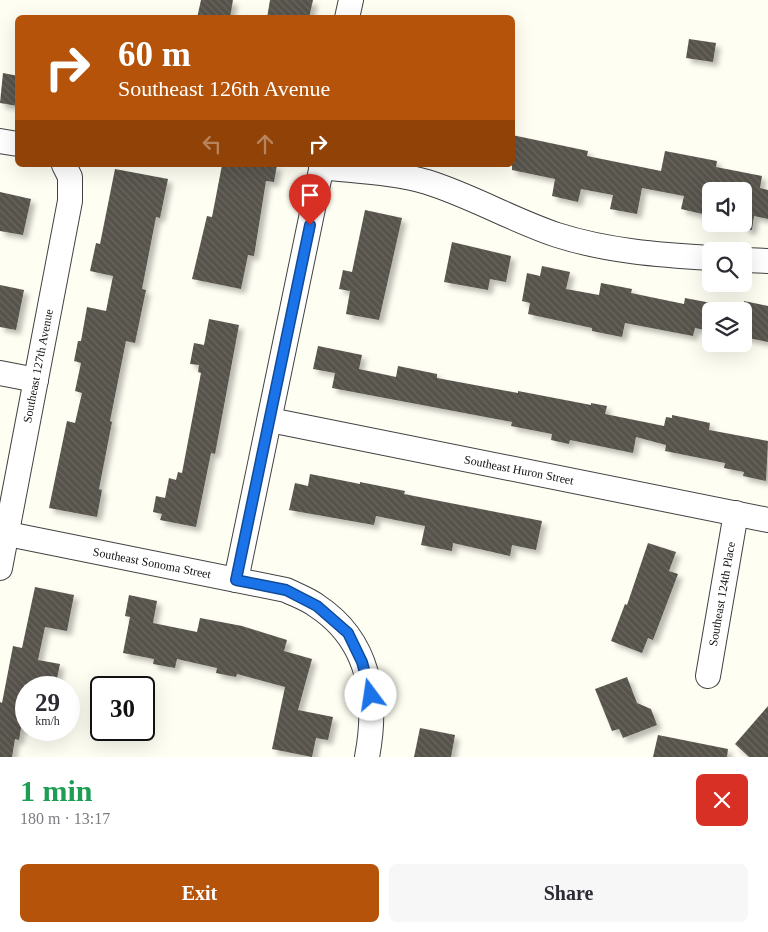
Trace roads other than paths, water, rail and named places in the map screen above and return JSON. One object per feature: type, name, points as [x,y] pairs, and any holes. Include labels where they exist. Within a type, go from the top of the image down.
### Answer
[{"type":"street","points":[[348,15],[350,0]]},
{"type":"street","points":[[0,141],[15,144]]},
{"type":"street","name":"Southeast 127th Avenue","points":[[0,568],[70,201],[70,176],[65,167]]},
{"type":"street","points":[[236,580],[321,167]]},
{"type":"street","points":[[328,167],[425,181],[534,226],[606,247],[702,257]]},
{"type":"street","points":[[752,260],[768,261]]},
{"type":"street","points":[[0,373],[36,380]]},
{"type":"street","name":"Southeast Huron Street","points":[[270,420],[768,520]]},
{"type":"street","name":"Southeast 124th Place","points":[[708,676],[736,513]]},
{"type":"street","name":"Southeast Sonoma Street","points":[[8,534],[286,590],[317,606],[348,633],[369,684],[373,706],[372,728],[367,757]]}]
